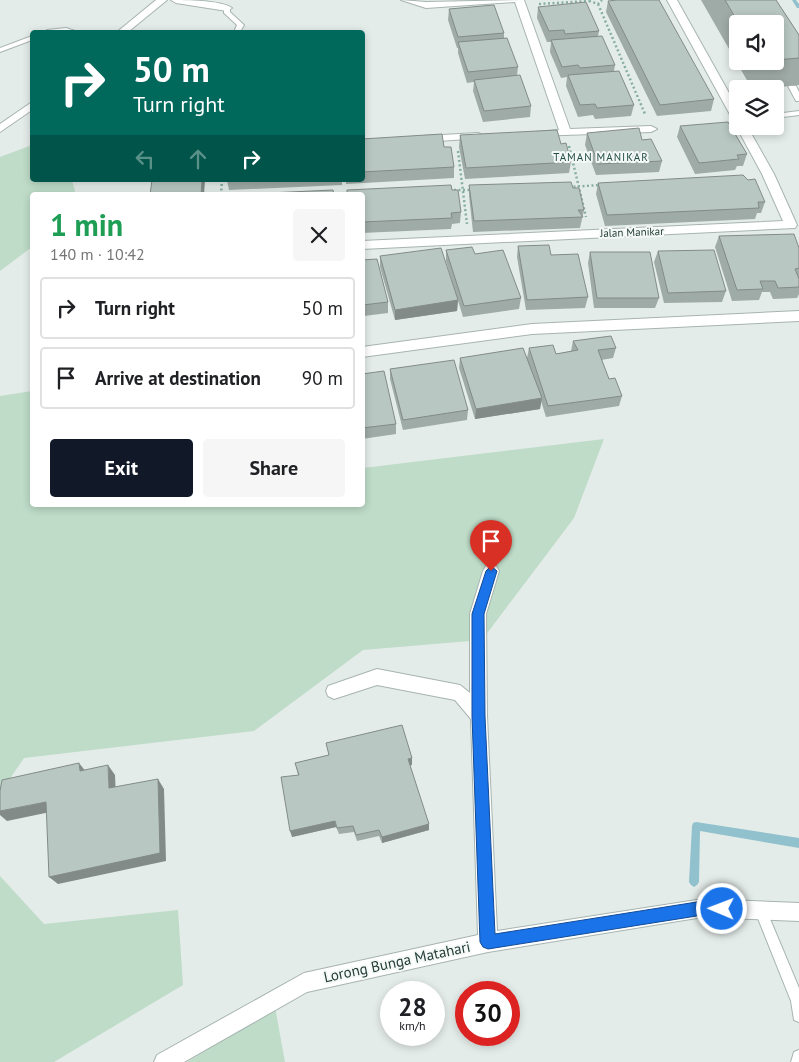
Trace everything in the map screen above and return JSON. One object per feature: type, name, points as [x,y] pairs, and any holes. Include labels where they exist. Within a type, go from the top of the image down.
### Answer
[{"type":"street","points":[[124,30],[162,0]]},
{"type":"street","points":[[176,0],[227,8]]},
{"type":"street","points":[[406,0],[426,5],[517,2],[566,133]]},
{"type":"street","points":[[672,0],[729,104]]},
{"type":"street","points":[[0,129],[30,106]]},
{"type":"street","points":[[526,135],[651,129]]},
{"type":"street","name":"Jalan Manikar","points":[[365,245],[792,225],[768,174],[746,135]]},
{"type":"street","points":[[411,139],[487,136]]},
{"type":"street","points":[[365,352],[532,329],[799,316]]},
{"type":"street","points":[[488,942],[479,716],[478,614],[491,571]]},
{"type":"street","points":[[334,692],[377,677],[460,693],[479,716]]},
{"type":"street","name":"Lorong Bunga Matahari","points":[[164,1062],[304,983],[488,942],[703,908],[799,912]]},
{"type":"lane","points":[[227,8],[227,13],[241,25],[238,30]]},
{"type":"lane","points":[[0,50],[30,39]]},
{"type":"lane","points":[[792,86],[799,99]]},
{"type":"lane","points":[[784,115],[799,114]]},
{"type":"lane","points":[[761,911],[798,1002],[799,1015]]},
{"type":"lane","points":[[798,1062],[799,1057]]},
{"type":"path","points":[[517,2],[589,0],[598,4],[651,129]]},
{"type":"path","points":[[598,4],[602,0]]},
{"type":"path","points":[[566,133],[590,234]]},
{"type":"path","points":[[457,137],[469,240]]},
{"type":"path","points":[[560,187],[607,185]]},
{"type":"path","points":[[453,190],[482,189]]},
{"type":"green space","points":[[30,146],[30,182],[73,182],[75,192],[30,192],[30,248],[0,271],[0,157]]},
{"type":"green space","points":[[30,391],[30,507],[365,507],[365,468],[604,439],[574,518],[482,640],[363,650],[254,731],[24,758],[0,793],[0,396]]},
{"type":"green space","points":[[0,876],[44,924],[178,910],[183,985],[54,1062],[0,1062]]},
{"type":"green space","points":[[275,1007],[285,1062],[187,1062]]},
{"type":"building","points":[[659,0],[714,99],[660,105],[608,1]]},
{"type":"building","points":[[725,0],[776,0],[799,35],[799,58],[784,59],[784,15],[734,15]]},
{"type":"building","points":[[586,2],[599,31],[565,34],[564,30],[549,31],[538,7]]},
{"type":"building","points":[[494,5],[504,33],[458,37],[449,9]]},
{"type":"building","points":[[602,36],[615,65],[580,68],[578,65],[562,67],[551,40]]},
{"type":"building","points":[[507,38],[518,67],[468,72],[458,42]]},
{"type":"building","points":[[619,71],[634,105],[597,108],[595,104],[580,105],[568,75]]},
{"type":"building","points":[[520,75],[531,106],[484,111],[474,80]]},
{"type":"building","points":[[728,122],[729,135],[736,135],[747,154],[737,155],[739,159],[699,163],[680,126]]},
{"type":"building","points":[[639,128],[642,140],[651,139],[662,161],[598,164],[587,133]]},
{"type":"building","points":[[557,130],[561,144],[566,143],[571,162],[466,168],[460,135]]},
{"type":"building","points":[[442,134],[444,147],[451,147],[454,167],[365,172],[365,139]]},
{"type":"building","points":[[743,175],[748,180],[755,179],[765,202],[758,202],[759,208],[607,215],[598,183]]},
{"type":"building","points":[[152,182],[202,182],[201,192],[150,192]]},
{"type":"building","points":[[571,182],[573,188],[579,188],[584,210],[578,210],[583,217],[474,221],[469,185]]},
{"type":"building","points":[[451,185],[452,190],[458,190],[461,212],[451,213],[452,218],[365,222],[365,192],[347,192],[347,190]]},
{"type":"building","points":[[333,190],[333,192],[290,192]]},
{"type":"building","points":[[794,234],[799,248],[799,268],[795,269],[799,279],[799,287],[778,288],[775,281],[760,281],[763,289],[737,290],[719,236]]},
{"type":"building","points":[[549,245],[551,255],[578,254],[588,297],[527,300],[518,246]]},
{"type":"building","points":[[472,247],[475,254],[503,250],[521,298],[464,306],[446,250]]},
{"type":"building","points":[[441,248],[458,300],[395,310],[380,256]]},
{"type":"building","points":[[714,250],[726,291],[668,293],[658,251]]},
{"type":"building","points":[[590,252],[650,252],[659,298],[597,298]]},
{"type":"building","points":[[377,259],[388,302],[365,305],[365,260]]},
{"type":"building","points":[[611,336],[616,348],[598,350],[609,379],[615,378],[622,396],[548,406],[529,348],[553,345],[556,354],[578,350],[573,341]]},
{"type":"building","points":[[523,348],[542,398],[476,409],[460,358]]},
{"type":"building","points":[[454,360],[468,410],[403,420],[390,369]]},
{"type":"building","points":[[384,371],[396,424],[365,428],[365,374]]},
{"type":"building","points":[[402,725],[412,758],[408,759],[429,824],[382,837],[379,830],[356,835],[353,826],[337,828],[335,821],[290,831],[281,777],[299,775],[295,763],[329,755],[326,743]]},
{"type":"building","points":[[79,763],[80,771],[108,765],[109,788],[158,779],[160,853],[49,877],[46,802],[0,811],[2,780]]},
{"type":"waterway","points":[[794,0],[799,7]]},
{"type":"waterway","points":[[694,882],[696,826],[799,843]]},
{"type":"district","name":"TAMAN MANIKAR","points":[[601,157]]},
{"type":"route","points":[[491,571],[478,614],[479,716],[488,942],[703,908],[722,909]]}]
